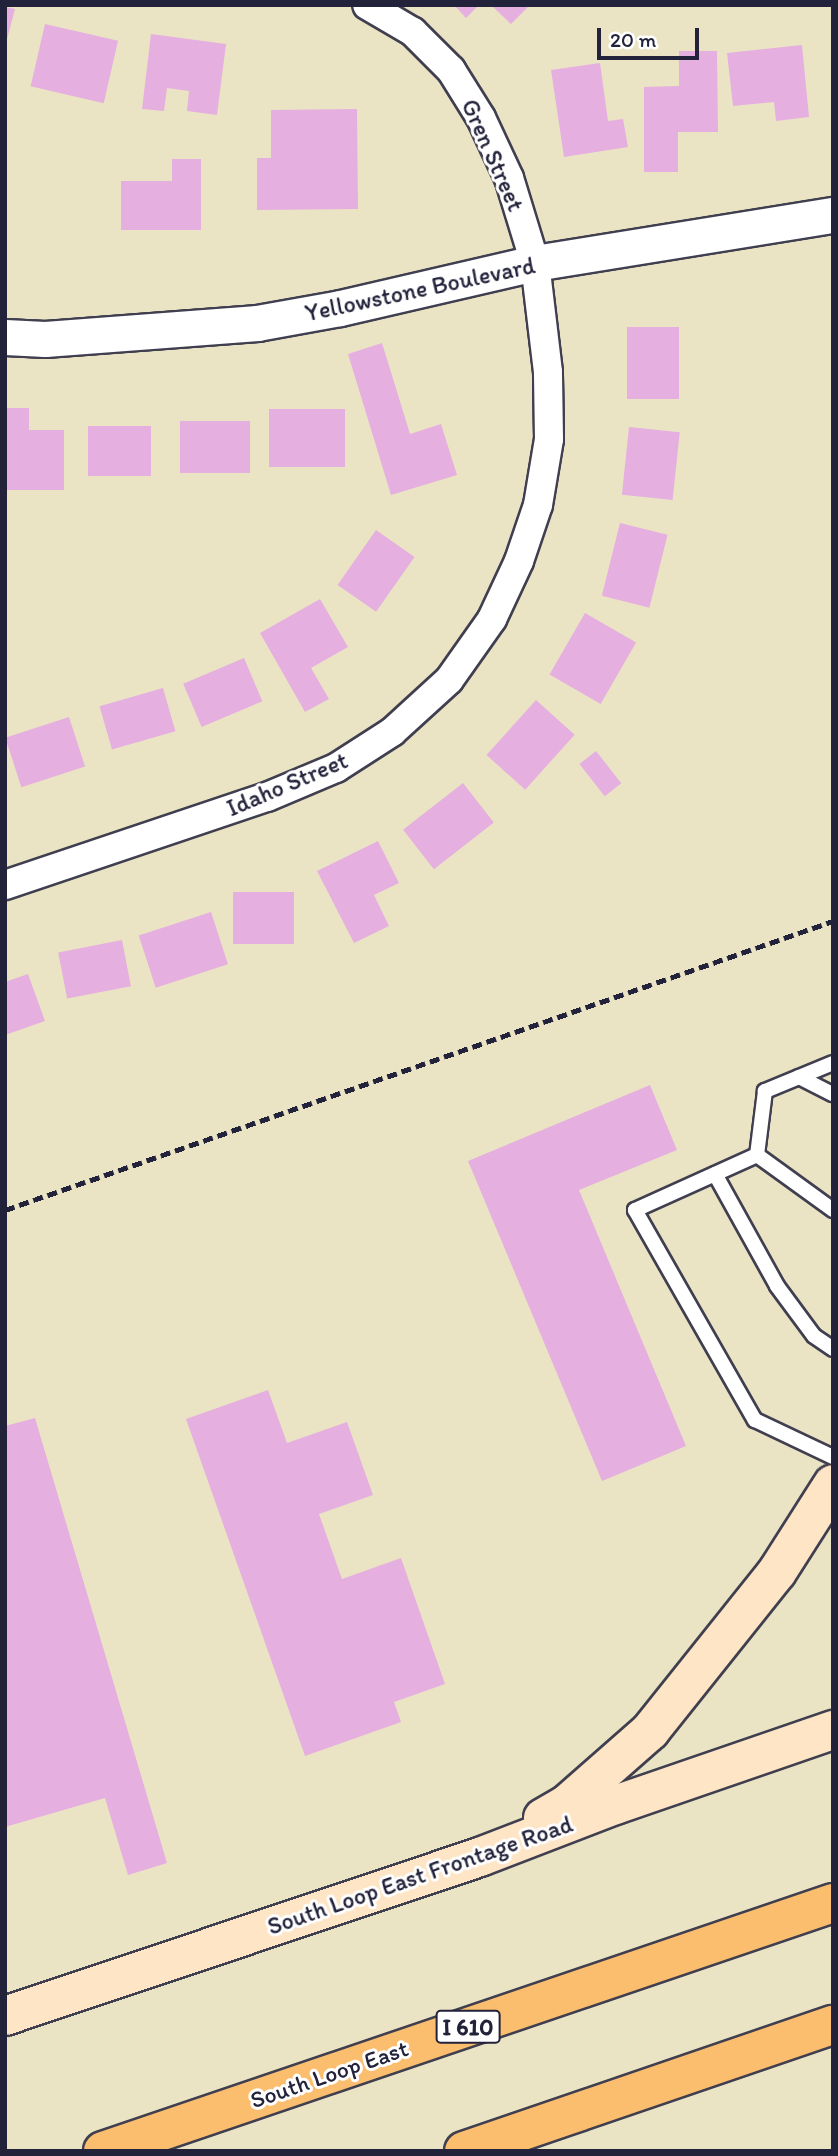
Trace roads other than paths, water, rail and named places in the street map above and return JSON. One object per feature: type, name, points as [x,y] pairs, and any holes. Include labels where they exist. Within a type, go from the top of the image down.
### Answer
[{"type":"highway","name":"South Loop East","points":[[103,2151],[833,1903]]},
{"type":"highway","points":[[464,2151],[833,2025]]},
{"type":"main road","points":[[480,1857],[567,1804],[650,1731],[777,1572],[833,1484]]},
{"type":"main road","name":"South Loop East Frontage Road","points":[[5,2016],[480,1857],[615,1805],[833,1730]]},
{"type":"street","name":"Gren Street","points":[[367,5],[413,32],[451,71],[481,118],[509,178],[535,264]]},
{"type":"street","name":"Yellowstone Boulevard","points":[[5,337],[45,339],[257,323],[340,308],[535,264],[833,215]]},
{"type":"street","name":"Idaho Street","points":[[5,885],[267,797],[336,768],[392,732],[449,680],[492,619],[519,561],[538,505],[549,439],[548,372],[535,264]]},
{"type":"lane","points":[[757,1155],[765,1091],[833,1063]]},
{"type":"lane","points":[[799,1077],[833,1094]]},
{"type":"lane","points":[[757,1155],[635,1210],[755,1420],[833,1457]]},
{"type":"lane","points":[[757,1155],[833,1210]]},
{"type":"lane","points":[[715,1174],[777,1286],[814,1336],[833,1349]]},
{"type":"railway","points":[[5,1210],[833,921]]}]
